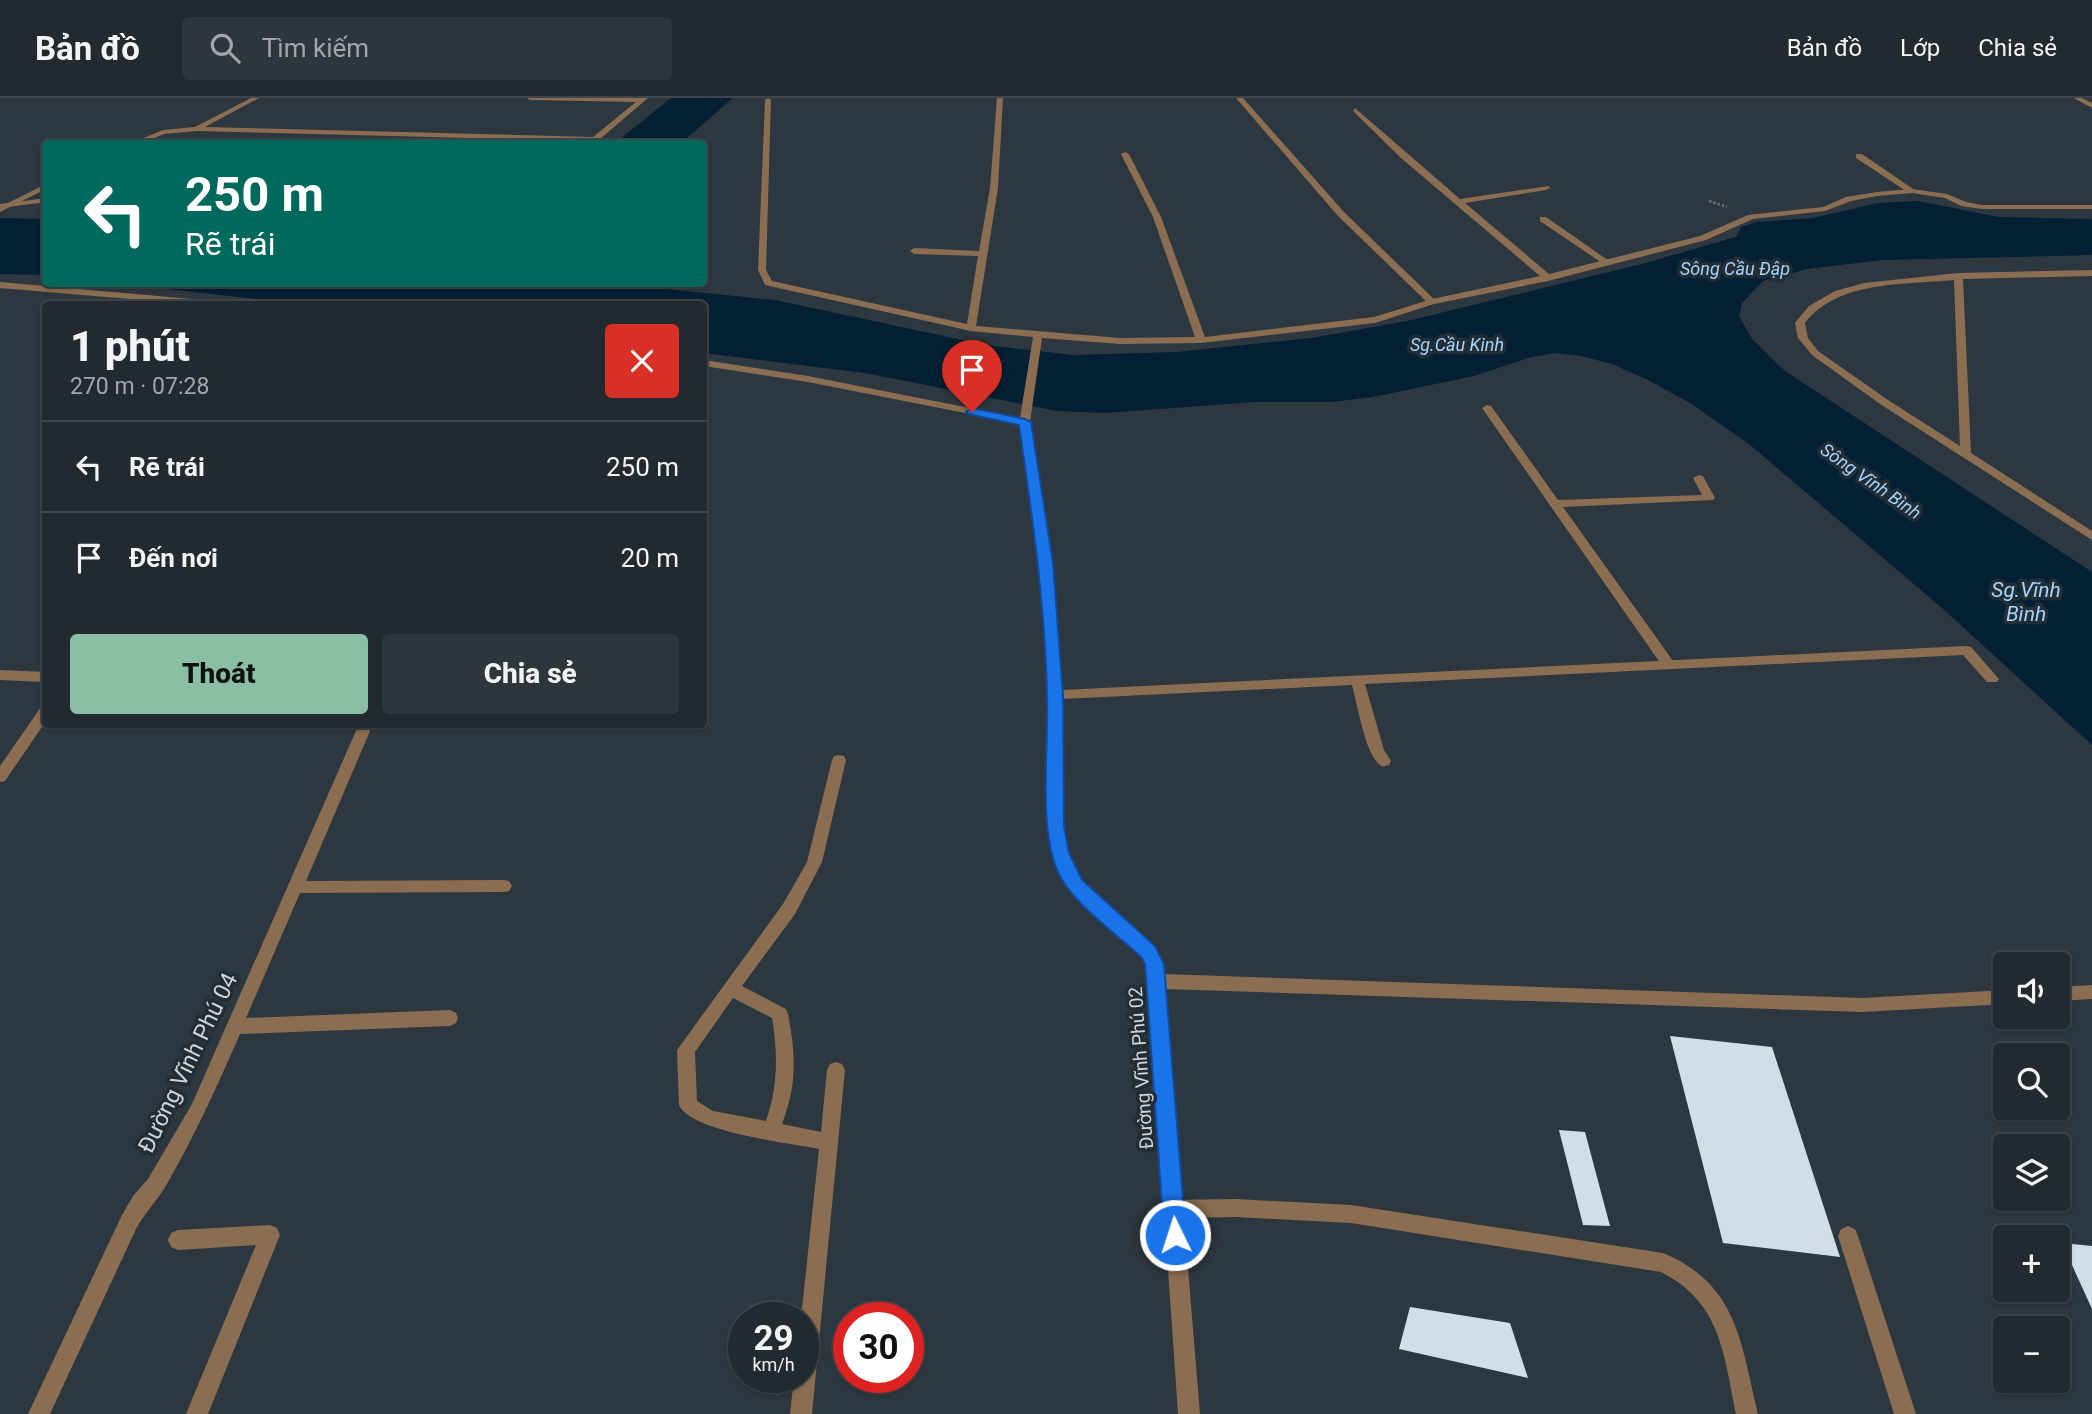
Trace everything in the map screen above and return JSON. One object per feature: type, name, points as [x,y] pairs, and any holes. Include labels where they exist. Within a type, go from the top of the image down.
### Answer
[{"type":"street","points":[[197,129],[256,98]]},
{"type":"street","points":[[530,98],[643,99]]},
{"type":"street","points":[[971,328],[994,188],[1000,98]]},
{"type":"street","points":[[1239,98],[1342,214],[1432,302]]},
{"type":"street","points":[[2077,98],[2092,106]]},
{"type":"street","points":[[593,140],[643,99]]},
{"type":"street","points":[[768,100],[762,270],[768,283],[971,328],[1038,335],[1120,341],[1201,340],[1375,320],[1432,302],[1548,278],[1703,238],[1751,217],[1825,209],[1862,196],[1912,191],[1947,196],[1964,204],[1982,207],[2092,207]]},
{"type":"street","points":[[1355,110],[1548,278]]},
{"type":"street","points":[[142,140],[163,132],[197,129],[559,140]]},
{"type":"street","points":[[1125,154],[1157,217],[1201,340]]},
{"type":"street","points":[[1859,156],[1912,191]]},
{"type":"street","points":[[2,207],[42,188]]},
{"type":"street","points":[[1458,202],[1546,188]]},
{"type":"street","points":[[2,207],[42,201]]},
{"type":"street","points":[[1544,219],[1608,263]]},
{"type":"street","points":[[914,251],[983,254]]},
{"type":"street","points":[[2092,273],[1958,276],[1864,286],[1838,293],[1812,308],[1800,323],[1803,338],[1815,353],[2092,536]]},
{"type":"street","points":[[1958,276],[1966,455]]},
{"type":"street","points":[[0,285],[180,301]]},
{"type":"street","name":"Đường Vĩnh Phú 02","points":[[1038,335],[1026,418],[1046,563],[1055,695],[1056,826],[1066,870],[1090,901],[1149,952],[1154,964],[1189,1414]]},
{"type":"street","points":[[707,363],[1026,418]]},
{"type":"street","points":[[1487,408],[1668,664]]},
{"type":"street","points":[[1555,504],[1709,498],[1699,478]]},
{"type":"street","points":[[1055,695],[1966,650],[1992,679]]},
{"type":"street","points":[[0,675],[42,677]]},
{"type":"street","points":[[1357,680],[1377,751],[1384,761]]},
{"type":"street","points":[[0,777],[42,716]]},
{"type":"street","name":"Đường Vĩnh Phú 04","points":[[39,1414],[129,1222],[155,1185],[198,1111],[364,728]]},
{"type":"street","points":[[828,1142],[710,1119],[688,1105],[686,1050],[789,909],[814,862],[839,760]]},
{"type":"street","points":[[295,887],[505,886]]},
{"type":"street","points":[[1156,981],[1862,1005],[1993,998]]},
{"type":"street","points":[[731,989],[780,1014],[789,1068],[781,1105],[771,1131]]},
{"type":"street","points":[[2070,993],[2092,992]]},
{"type":"street","points":[[236,1026],[450,1018]]},
{"type":"street","points":[[801,1414],[836,1070]]},
{"type":"street","points":[[1173,1209],[1236,1208],[1351,1214],[1663,1263],[1681,1270],[1699,1283],[1719,1309],[1747,1414]]},
{"type":"street","points":[[178,1240],[270,1235],[197,1414]]},
{"type":"street","points":[[1848,1236],[1905,1414]]},
{"type":"water","points":[[671,98],[733,98],[684,140],[619,140]]},
{"type":"water","points":[[1918,201],[1999,217],[2092,219],[2092,255],[1882,260],[1807,269],[1763,281],[1742,303],[1739,316],[1752,339],[1785,371],[2092,572],[2092,745],[1942,608],[1749,444],[1690,403],[1646,379],[1612,364],[1581,356],[1554,353],[1528,358],[1474,376],[1373,397],[1331,402],[1255,402],[1105,413],[1057,411],[865,373],[707,353],[707,301],[274,301],[150,287],[665,289],[775,300],[986,345],[1073,355],[1177,352],[1311,338],[1407,321],[1642,264],[1736,237],[1741,227],[1757,222],[1813,218],[1878,203]]},
{"type":"water","points":[[0,218],[42,219],[42,275],[0,274]]},
{"type":"building","points":[[1670,1036],[1772,1047],[1840,1257],[1723,1243]]},
{"type":"building","points":[[1559,1130],[1585,1132],[1610,1226],[1583,1225]]},
{"type":"building","points":[[2070,1244],[2092,1246],[2092,1309],[2070,1261]]},
{"type":"building","points":[[1410,1307],[1510,1323],[1528,1378],[1399,1349]]},
{"type":"route","points":[[972,412],[1025,422],[1046,563],[1055,695],[1056,826],[1060,853],[1075,885],[1149,952],[1154,964],[1175,1235]]},
{"type":"water label","name":"Sông Cầu Đập","points":[[1735,268]]},
{"type":"water label","name":"Sg.Cầu Kinh","points":[[1457,344]]},
{"type":"water label","name":"Sông Vĩnh Bình","points":[[1871,481]]},
{"type":"water label","name":"Sg.Vĩnh Bình","points":[[2026,602]]}]
